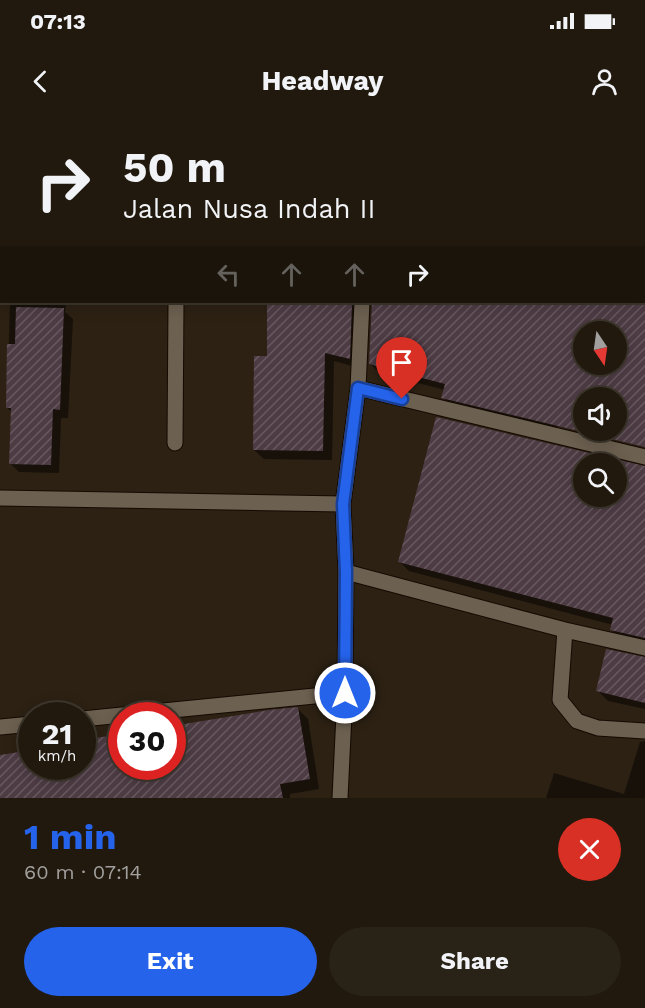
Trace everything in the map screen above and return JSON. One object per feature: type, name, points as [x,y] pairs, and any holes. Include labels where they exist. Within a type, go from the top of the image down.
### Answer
[{"type":"street","points":[[175,443],[176,303]]},
{"type":"street","points":[[340,798],[345,693],[346,572],[343,504],[358,388],[362,303]]},
{"type":"street","points":[[358,388],[645,457]]},
{"type":"street","points":[[0,498],[343,504]]},
{"type":"street","points":[[346,572],[565,630],[645,648]]},
{"type":"street","points":[[565,630],[560,700],[576,721],[598,728],[645,731]]},
{"type":"street","points":[[96,718],[345,693]]},
{"type":"street","points":[[0,727],[18,725]]},
{"type":"building","points":[[267,303],[352,303],[350,359],[325,353],[323,451],[253,450],[254,356],[267,356]]},
{"type":"building","points":[[372,303],[645,303],[645,447],[620,441],[627,441],[627,387],[573,387],[573,430],[441,398],[445,384],[369,364]]},
{"type":"building","points":[[16,307],[64,308],[60,410],[53,409],[51,465],[9,464],[11,408],[6,408],[7,344],[15,344]]},
{"type":"building","points":[[436,417],[590,453],[573,453],[573,507],[627,507],[627,462],[645,466],[645,638],[610,630],[613,618],[398,562]]},
{"type":"building","points":[[606,649],[645,657],[645,703],[596,691]]},
{"type":"building","points":[[298,707],[310,779],[280,784],[283,798],[0,798],[0,755],[18,752],[18,780],[96,780],[96,738],[108,736],[108,780],[186,780],[186,724]]},
{"type":"route","points":[[345,693],[346,572],[343,504],[358,388],[402,399]]}]
